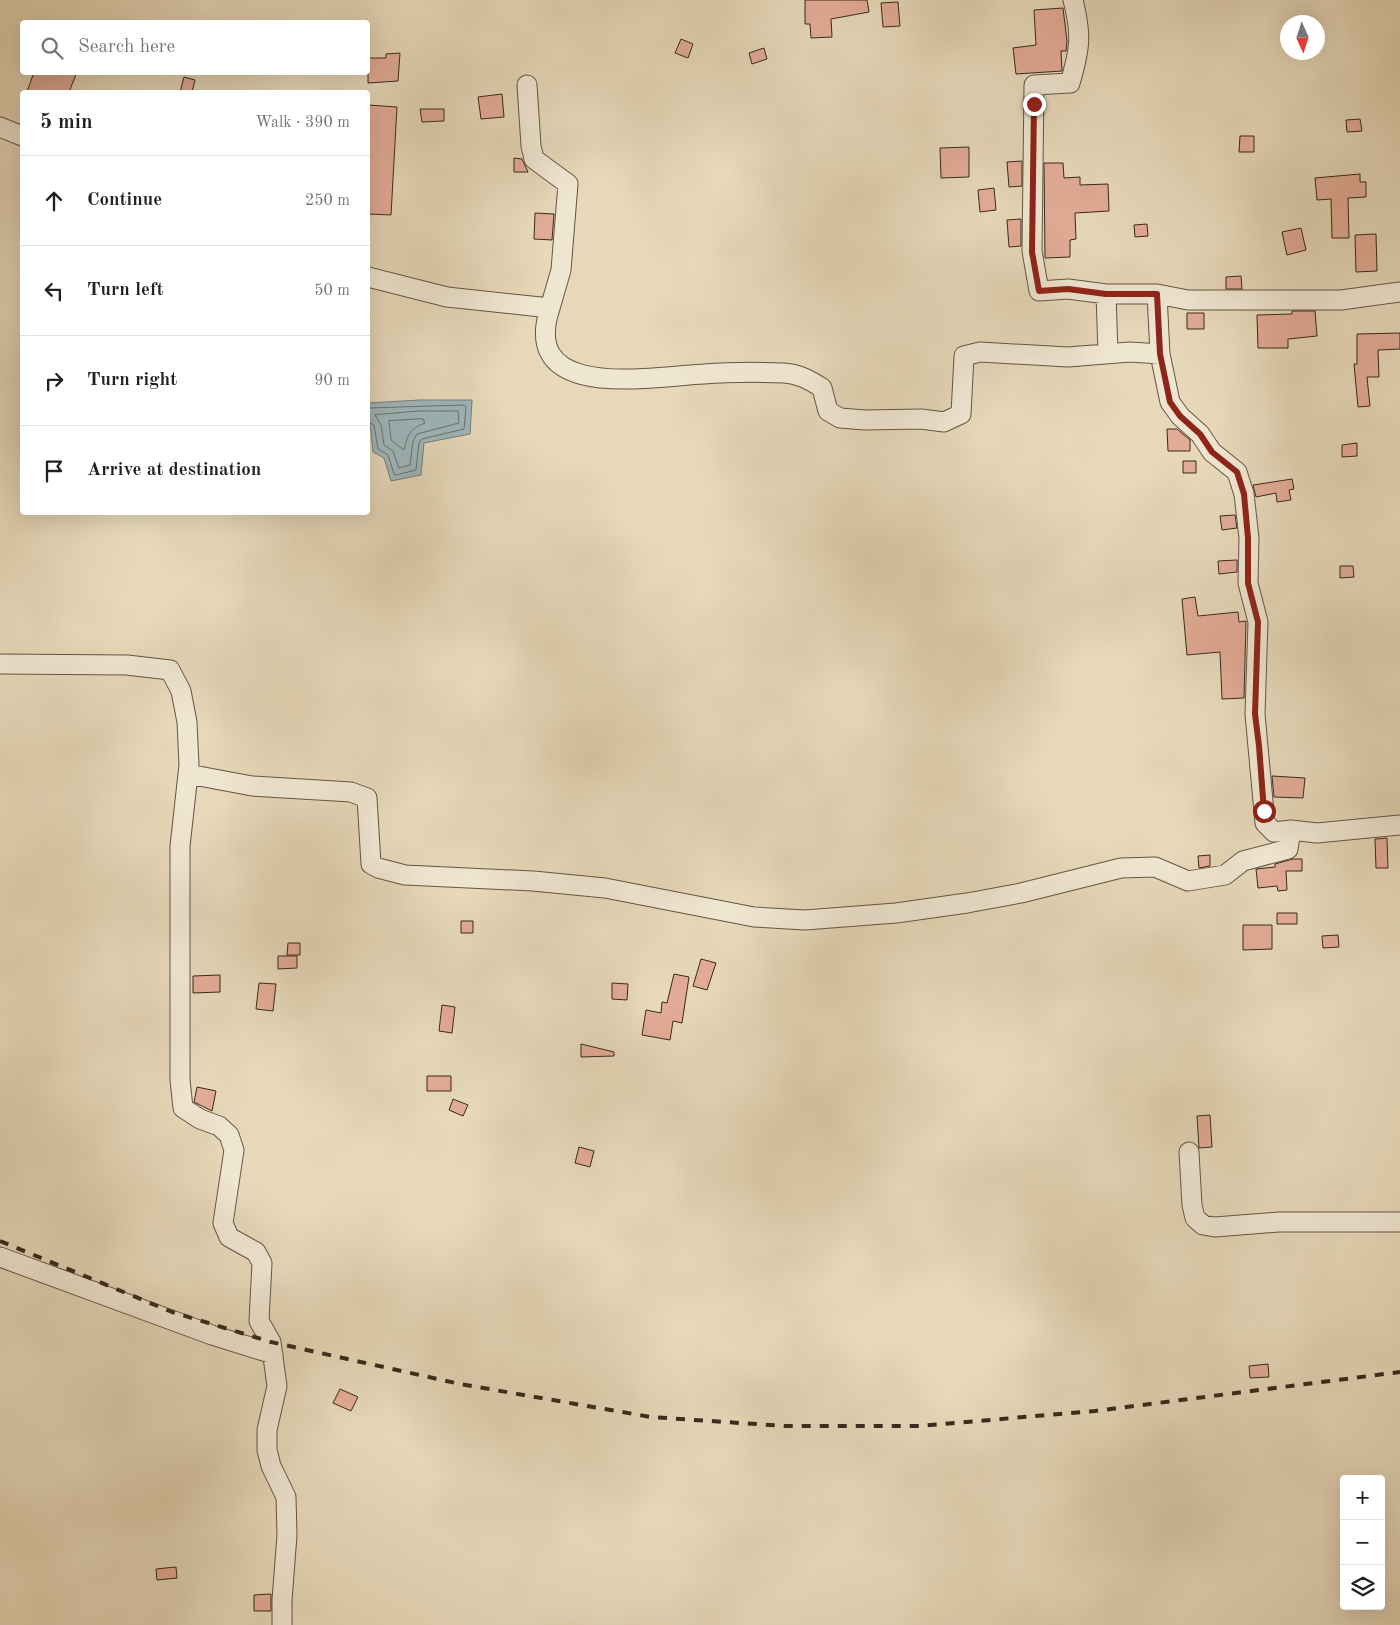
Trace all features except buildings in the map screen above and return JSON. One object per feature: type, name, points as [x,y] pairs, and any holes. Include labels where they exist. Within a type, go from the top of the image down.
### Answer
[{"type":"street","points":[[1073,0],[1079,25],[1079,52],[1070,83],[1034,85],[1032,252],[1039,291],[1068,289],[1106,294],[1157,294],[1188,300],[1341,300],[1400,292]]},
{"type":"street","points":[[526,85],[531,146],[534,159],[568,184],[561,270],[545,323],[546,348],[555,361],[576,374],[611,379],[661,378],[703,374],[785,373],[808,378],[822,388],[828,411],[840,418],[865,420],[921,419],[944,422],[961,414],[964,356],[980,352],[1068,357],[1130,352],[1160,354]]},
{"type":"street","points":[[0,127],[20,135]]},
{"type":"street","points":[[370,278],[447,297],[550,308]]},
{"type":"street","points":[[1106,294],[1108,354]]},
{"type":"street","points":[[1157,294],[1160,354],[1170,402],[1180,416],[1200,434],[1212,452],[1237,472],[1244,494],[1248,538],[1248,583],[1258,622],[1255,714],[1265,823],[1274,832],[1291,830],[1317,833],[1400,825]]},
{"type":"street","points":[[0,664],[126,665],[170,670],[181,691],[187,722],[188,774],[180,846],[180,1080],[183,1108],[200,1119],[219,1126],[229,1135],[234,1150],[223,1223],[229,1237],[256,1252],[262,1263],[259,1321],[271,1342],[277,1386],[266,1430],[267,1450],[271,1466],[286,1497],[287,1535],[282,1625]]},
{"type":"street","points":[[188,774],[252,786],[351,792],[367,798],[371,864],[378,868],[404,875],[533,881],[605,888],[754,918],[797,920],[896,913],[968,903],[1021,893],[1121,868],[1155,867],[1188,881],[1225,875],[1243,861],[1288,849],[1291,830]]},
{"type":"street","points":[[1189,1152],[1194,1218],[1203,1225],[1216,1227],[1279,1222],[1400,1222]]},
{"type":"street","points":[[0,1256],[141,1310],[273,1354]]},
{"type":"water","points":[[472,400],[470,434],[424,443],[421,475],[391,481],[384,458],[373,452],[370,403]]},
{"type":"railway","points":[[0,1241],[172,1312],[271,1342],[460,1384],[651,1417],[785,1426],[919,1426],[1095,1411],[1400,1372]]},
{"type":"route","points":[[1034,104],[1032,252],[1039,291],[1068,289],[1106,294],[1157,294],[1160,354],[1170,402],[1180,416],[1200,434],[1212,452],[1237,472],[1244,494],[1248,538],[1248,583],[1258,622],[1258,670],[1255,714],[1264,811]]}]
